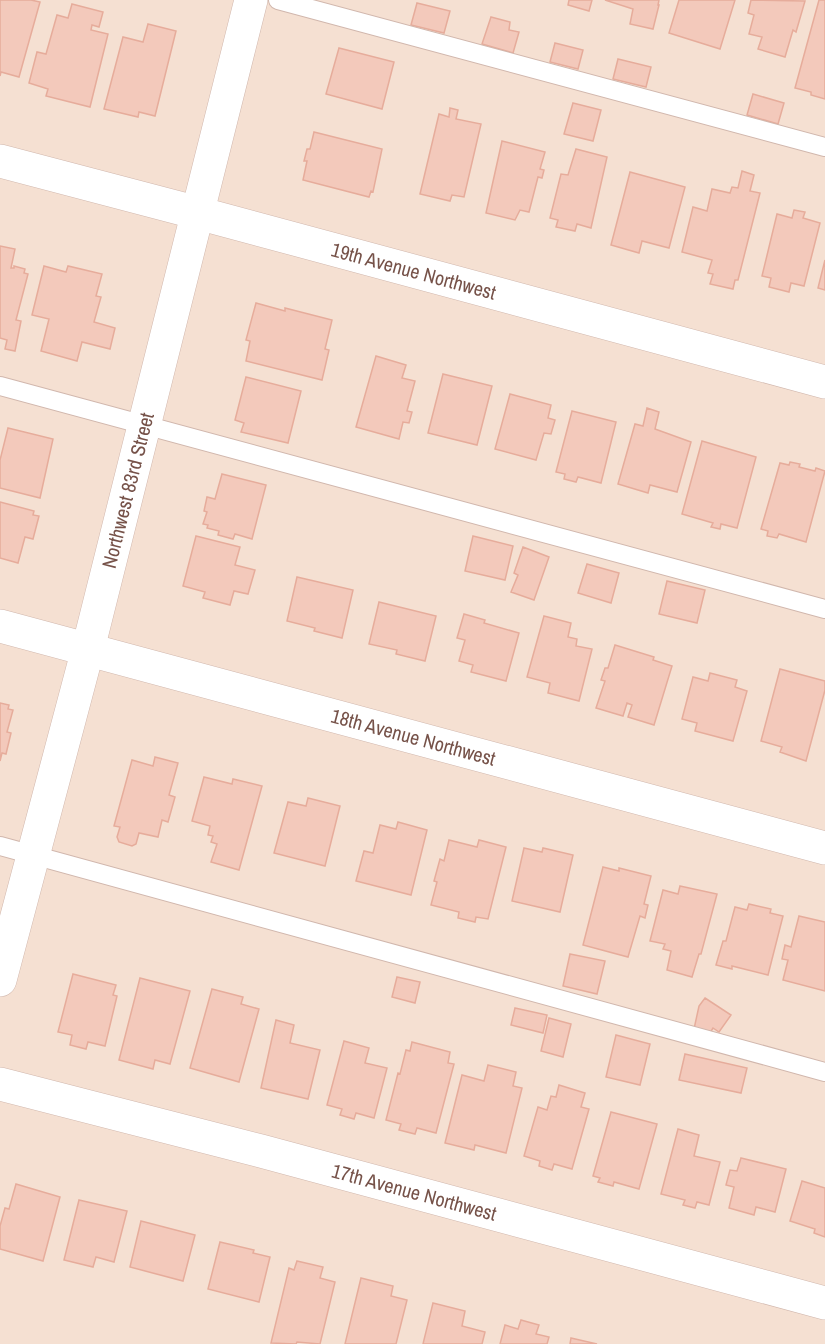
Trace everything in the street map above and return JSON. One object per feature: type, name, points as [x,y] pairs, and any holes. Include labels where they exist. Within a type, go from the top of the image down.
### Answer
[{"type":"street","name":"Northwest 83rd Street","points":[[0,980],[88,649],[251,0]]},
{"type":"street","name":"19th Avenue Northwest","points":[[0,161],[825,382]]},
{"type":"street","name":"18th Avenue Northwest","points":[[0,626],[825,848]]},
{"type":"street","points":[[0,1075],[0,1082]]},
{"type":"street","name":"17th Avenue Northwest","points":[[0,1082],[825,1303]]},
{"type":"lane","points":[[278,0],[825,147]]},
{"type":"lane","points":[[0,386],[825,609]]},
{"type":"lane","points":[[0,846],[825,1072]]},
{"type":"shaded area","points":[[0,0],[825,0],[825,1344],[0,1344]]},
{"type":"building","points":[[0,0],[40,2],[19,77],[1,72],[0,76]]},
{"type":"building","points":[[569,0],[592,0],[589,11],[568,5]]},
{"type":"building","points":[[605,0],[659,0],[653,29],[630,24],[633,9]]},
{"type":"building","points":[[679,0],[735,0],[720,49],[669,33]]},
{"type":"building","points":[[751,0],[805,1],[796,32],[793,30],[785,57],[758,49],[762,37],[749,34],[754,15],[748,13]]},
{"type":"building","points":[[819,0],[825,0],[825,99],[795,88]]},
{"type":"building","points":[[417,3],[450,11],[444,33],[411,25]]},
{"type":"building","points":[[72,4],[103,12],[99,27],[92,25],[91,30],[108,34],[90,107],[46,96],[48,89],[29,83],[37,52],[46,54],[57,15],[68,18]]},
{"type":"building","points":[[491,17],[510,22],[509,30],[519,32],[513,53],[482,44]]},
{"type":"building","points":[[148,24],[176,31],[155,116],[139,112],[138,117],[104,109],[123,37],[143,42]]},
{"type":"building","points":[[555,43],[583,50],[578,69],[550,62]]},
{"type":"building","points":[[339,48],[394,62],[382,109],[326,94]]},
{"type":"building","points":[[618,59],[651,67],[646,87],[613,79]]},
{"type":"building","points":[[753,94],[784,103],[778,124],[747,115]]},
{"type":"building","points":[[573,103],[601,110],[593,141],[564,134]]},
{"type":"building","points":[[450,108],[458,110],[456,119],[481,124],[464,197],[452,195],[450,201],[420,194],[439,114],[449,117]]},
{"type":"building","points":[[314,132],[382,149],[373,192],[371,191],[369,197],[303,180],[307,161],[304,161]]},
{"type":"building","points":[[502,141],[545,152],[540,169],[544,170],[542,178],[538,177],[529,212],[520,210],[515,220],[486,213]]},
{"type":"building","points":[[576,149],[607,157],[591,228],[577,224],[575,231],[556,227],[558,220],[550,218],[561,174],[568,175]]},
{"type":"building","points":[[742,171],[754,175],[750,191],[760,193],[738,280],[735,280],[733,289],[710,284],[713,274],[708,273],[712,260],[682,252],[693,207],[707,211],[712,189],[730,193],[732,187],[738,188]]},
{"type":"building","points":[[630,172],[685,187],[669,248],[642,241],[639,253],[611,245]]},
{"type":"building","points":[[794,210],[805,212],[803,218],[820,223],[804,286],[791,283],[789,292],[769,287],[771,278],[762,276],[777,214],[792,218]]},
{"type":"building","points":[[0,246],[15,249],[11,268],[14,266],[25,269],[24,273],[28,274],[16,320],[21,321],[15,351],[5,349],[7,340],[0,338]]},
{"type":"building","points":[[825,260],[825,290],[818,288]]},
{"type":"building","points":[[44,266],[66,272],[68,266],[102,274],[96,296],[101,297],[94,322],[115,328],[110,349],[82,342],[77,361],[41,351],[49,319],[32,315]]},
{"type":"building","points":[[256,303],[332,320],[325,349],[329,350],[322,380],[246,361],[250,341],[246,340]]},
{"type":"building","points":[[376,356],[406,365],[402,378],[415,381],[407,411],[412,412],[409,423],[403,422],[399,439],[356,427]]},
{"type":"building","points":[[443,374],[492,386],[477,445],[428,433]]},
{"type":"building","points":[[246,377],[301,391],[288,443],[241,432],[244,423],[235,420]]},
{"type":"building","points":[[510,394],[551,405],[548,418],[555,420],[551,434],[544,433],[536,460],[495,449]]},
{"type":"building","points":[[647,408],[659,412],[655,429],[691,442],[677,492],[650,485],[648,493],[618,484],[635,424],[643,426]]},
{"type":"building","points":[[572,411],[616,422],[601,483],[578,477],[576,482],[564,479],[565,474],[556,472]]},
{"type":"building","points":[[8,428],[53,439],[40,498],[0,488],[0,460]]},
{"type":"building","points":[[702,441],[756,457],[737,528],[721,524],[720,529],[711,527],[713,523],[682,514]]},
{"type":"building","points":[[790,462],[800,464],[799,467],[825,471],[806,542],[779,534],[777,538],[767,536],[768,531],[761,529],[780,463],[789,465]]},
{"type":"building","points":[[222,474],[266,485],[252,539],[235,534],[233,539],[218,535],[219,531],[207,528],[208,525],[203,524],[207,512],[204,511],[207,497],[215,499]]},
{"type":"building","points":[[0,502],[34,511],[33,515],[39,516],[33,539],[25,537],[18,563],[0,558]]},
{"type":"building","points":[[196,536],[240,547],[235,565],[255,570],[248,594],[234,591],[230,605],[203,598],[205,592],[183,586]]},
{"type":"building","points":[[473,536],[513,546],[505,580],[465,571]]},
{"type":"building","points":[[523,547],[549,557],[534,600],[511,592],[518,575],[514,573]]},
{"type":"building","points":[[587,564],[619,573],[611,603],[578,593]]},
{"type":"building","points":[[297,577],[353,590],[342,638],[287,621]]},
{"type":"building","points":[[667,581],[705,590],[697,623],[659,614]]},
{"type":"building","points":[[379,602],[436,616],[425,661],[396,654],[397,650],[369,644]]},
{"type":"building","points":[[464,614],[485,620],[484,623],[519,633],[506,681],[471,672],[473,665],[459,661],[465,640],[457,638]]},
{"type":"building","points":[[544,616],[571,623],[568,637],[577,639],[576,646],[592,649],[579,701],[548,693],[550,683],[527,677]]},
{"type":"building","points":[[615,645],[654,657],[653,660],[672,666],[654,725],[628,717],[632,705],[627,703],[623,716],[596,708],[605,681],[601,680],[605,668],[608,668]]},
{"type":"building","points":[[780,669],[825,681],[825,690],[806,761],[780,752],[782,747],[761,741]]},
{"type":"building","points":[[710,673],[737,680],[735,687],[747,691],[733,741],[695,731],[697,723],[682,719],[693,677],[708,681]]},
{"type":"building","points":[[0,703],[9,705],[8,709],[13,710],[7,732],[11,733],[6,754],[2,753],[0,761]]},
{"type":"building","points":[[155,757],[178,763],[169,795],[175,797],[168,822],[162,820],[158,837],[139,833],[136,844],[132,846],[119,842],[117,837],[120,827],[114,826],[132,760],[153,766]]},
{"type":"building","points":[[204,777],[232,784],[233,779],[262,786],[239,870],[211,862],[217,844],[211,842],[213,836],[208,835],[210,826],[192,821]]},
{"type":"building","points":[[308,798],[340,806],[325,866],[274,853],[288,802],[306,806]]},
{"type":"building","points":[[398,822],[427,830],[411,895],[356,881],[364,851],[373,853],[380,825],[396,829]]},
{"type":"building","points":[[449,840],[477,847],[479,840],[506,847],[488,919],[476,917],[475,922],[458,918],[459,912],[431,905],[440,859],[444,861]]},
{"type":"building","points":[[524,848],[542,852],[543,848],[573,855],[560,912],[512,901]]},
{"type":"building","points":[[603,867],[619,871],[619,868],[651,876],[644,904],[648,905],[645,918],[640,916],[628,957],[583,945]]},
{"type":"building","points":[[680,886],[717,894],[701,954],[699,954],[692,977],[667,970],[671,951],[663,949],[665,944],[650,941],[663,890],[678,894]]},
{"type":"building","points":[[749,904],[771,909],[770,913],[783,916],[768,975],[732,966],[732,969],[716,965],[723,941],[726,941],[735,907],[747,910]]},
{"type":"building","points":[[799,916],[825,922],[825,991],[783,980],[788,960],[782,959],[785,945],[791,947]]},
{"type":"building","points":[[570,954],[605,961],[597,994],[563,986]]},
{"type":"building","points":[[73,974],[116,985],[113,995],[117,996],[105,1046],[88,1042],[86,1049],[70,1045],[72,1035],[58,1032]]},
{"type":"building","points":[[397,977],[420,982],[415,1003],[392,997]]},
{"type":"building","points":[[140,978],[190,991],[170,1064],[155,1060],[153,1069],[119,1060]]},
{"type":"building","points":[[212,989],[243,997],[241,1004],[259,1009],[239,1082],[190,1068]]},
{"type":"building","points":[[705,998],[731,1015],[719,1032],[713,1028],[710,1033],[694,1029],[699,1006]]},
{"type":"building","points":[[515,1008],[547,1015],[543,1033],[511,1025]]},
{"type":"building","points":[[549,1018],[571,1024],[563,1057],[541,1051]]},
{"type":"building","points":[[276,1020],[294,1025],[290,1043],[320,1050],[308,1099],[261,1088]]},
{"type":"building","points":[[616,1035],[650,1044],[640,1085],[606,1077]]},
{"type":"building","points":[[344,1041],[369,1048],[365,1063],[387,1068],[374,1118],[356,1113],[354,1119],[340,1115],[342,1109],[327,1105]]},
{"type":"building","points":[[412,1042],[450,1052],[448,1063],[454,1064],[436,1133],[417,1128],[415,1134],[399,1130],[401,1124],[386,1120],[398,1073],[400,1074],[406,1050],[410,1051]]},
{"type":"building","points":[[685,1054],[747,1068],[741,1093],[679,1080]]},
{"type":"building","points":[[488,1065],[516,1072],[513,1086],[522,1088],[506,1153],[475,1145],[474,1150],[445,1143],[462,1075],[484,1081]]},
{"type":"building","points":[[559,1085],[585,1093],[581,1107],[589,1109],[572,1169],[554,1164],[552,1170],[539,1166],[540,1161],[524,1156],[538,1107],[547,1110],[551,1096],[556,1097]]},
{"type":"building","points":[[611,1112],[657,1124],[639,1189],[614,1182],[613,1186],[598,1182],[600,1178],[593,1176]]},
{"type":"building","points":[[678,1129],[699,1135],[694,1156],[720,1162],[709,1205],[697,1202],[695,1208],[683,1205],[685,1200],[661,1194]]},
{"type":"building","points":[[741,1158],[786,1169],[775,1212],[756,1207],[754,1215],[729,1208],[734,1187],[726,1185],[730,1170],[737,1171]]},
{"type":"building","points":[[802,1181],[825,1188],[825,1237],[814,1233],[815,1229],[790,1221]]},
{"type":"building","points":[[16,1184],[60,1197],[43,1261],[0,1249],[0,1226],[5,1208],[9,1209]]},
{"type":"building","points":[[79,1200],[127,1211],[114,1262],[96,1257],[93,1267],[64,1260]]},
{"type":"building","points":[[141,1221],[195,1235],[183,1281],[130,1267]]},
{"type":"building","points":[[220,1242],[254,1250],[253,1253],[270,1257],[259,1302],[208,1289]]},
{"type":"building","points":[[297,1261],[323,1267],[320,1278],[335,1282],[320,1344],[271,1343],[289,1268],[294,1270]]},
{"type":"building","points":[[361,1278],[393,1286],[391,1296],[407,1300],[396,1344],[345,1344]]},
{"type":"building","points":[[433,1303],[465,1311],[462,1326],[485,1332],[482,1344],[423,1344]]},
{"type":"building","points":[[521,1320],[539,1325],[536,1334],[549,1337],[547,1344],[500,1344],[505,1325],[518,1329]]},
{"type":"building","points":[[571,1338],[597,1344],[570,1344]]}]
